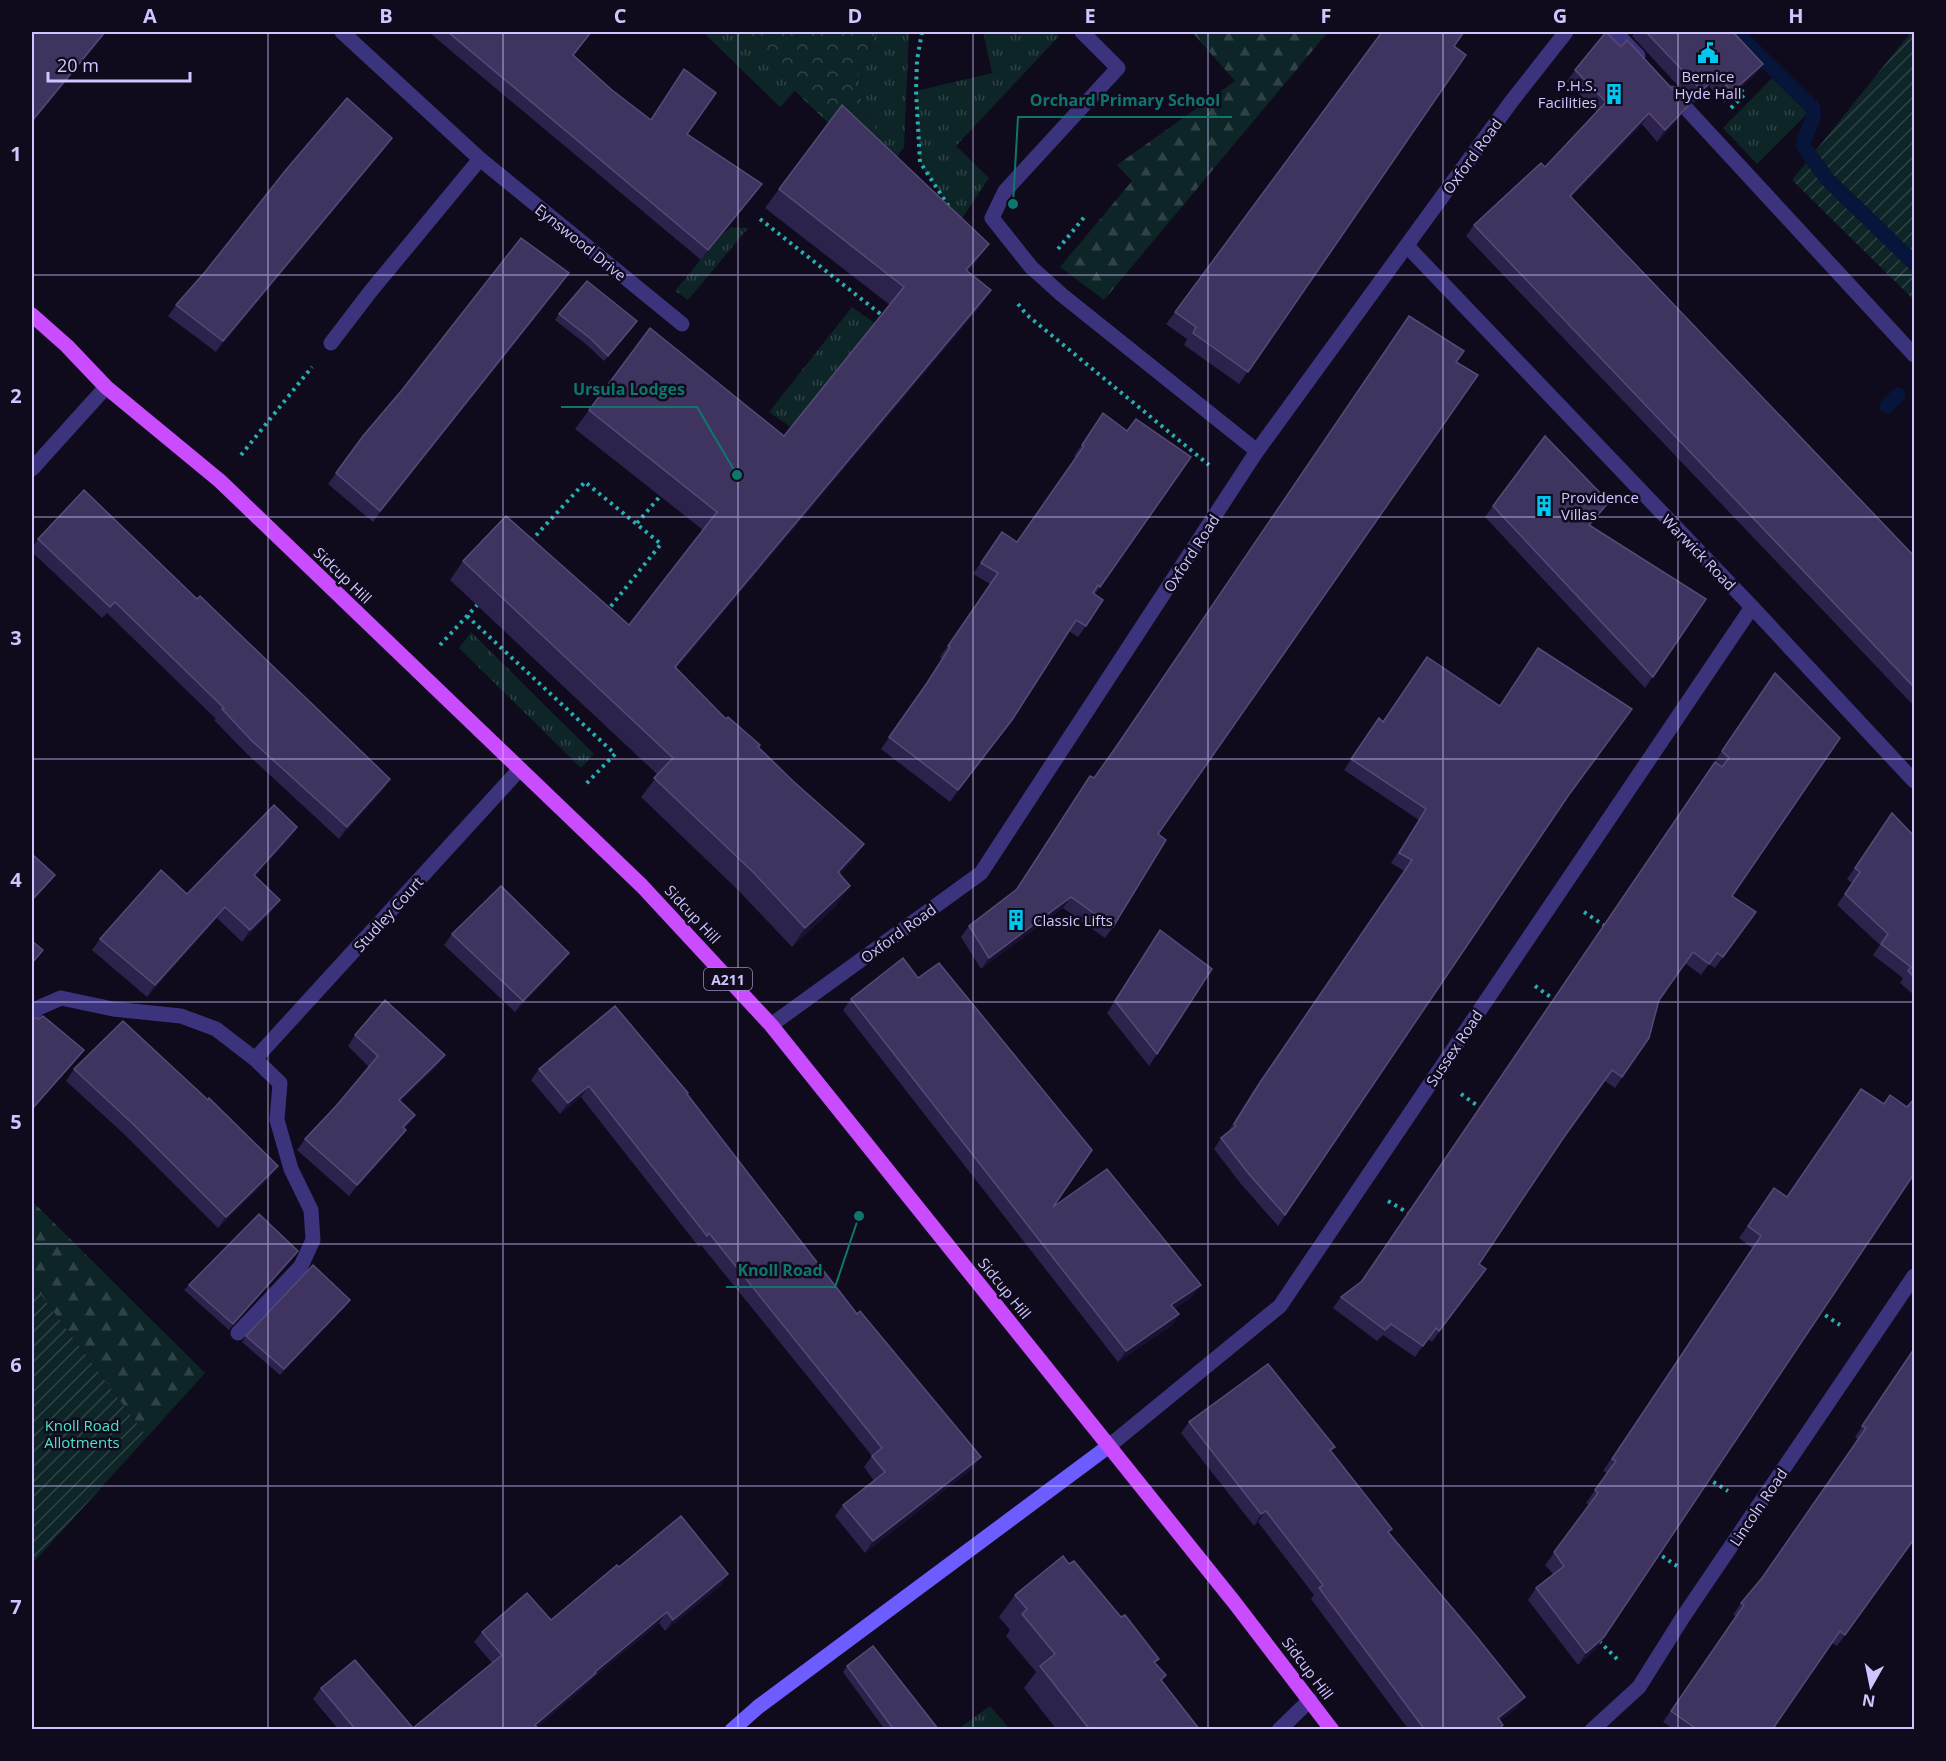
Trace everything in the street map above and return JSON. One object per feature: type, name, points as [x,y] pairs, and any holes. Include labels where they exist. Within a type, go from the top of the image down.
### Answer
[{"type":"main road","name":"Sidcup Hill","points":[[32,315],[67,346],[106,387],[220,481],[562,809],[642,886],[771,1025],[1109,1446],[1332,1730]]},
{"type":"street","name":"Eynswood Drive","points":[[342,32],[480,159],[682,324]]},
{"type":"street","points":[[1082,32],[1118,68],[1005,191],[992,218],[1031,267],[1062,295],[1257,450]]},
{"type":"street","name":"Oxford Road","points":[[771,1025],[981,873],[1257,450],[1511,102],[1566,32]]},
{"type":"street","points":[[1615,32],[1647,66]]},
{"type":"street","points":[[1663,83],[1914,355]]},
{"type":"street","points":[[331,343],[480,159]]},
{"type":"street","name":"Warwick Road","points":[[1407,246],[1752,607],[1914,781]]},
{"type":"street","points":[[32,468],[106,387]]},
{"type":"street","name":"Sussex Road","points":[[1109,1446],[1280,1306],[1752,607]]},
{"type":"street","name":"Studley Court","points":[[255,1059],[520,769]]},
{"type":"street","points":[[32,1015],[38,1008],[61,998],[113,1009],[181,1016],[216,1029],[255,1059],[280,1083],[278,1120],[291,1169],[311,1210],[313,1240],[301,1266],[238,1333]]},
{"type":"street","name":"Lincoln Road","points":[[1592,1730],[1642,1682],[1914,1276]]},
{"type":"street","points":[[732,1730],[758,1707],[1109,1446]]},
{"type":"street","points":[[1279,1730],[1310,1700]]},
{"type":"path","points":[[1038,273],[1086,215]]},
{"type":"path","points":[[760,219],[883,315]]},
{"type":"path","points":[[220,481],[331,343]]},
{"type":"path","points":[[529,543],[585,482],[661,544],[605,613]]},
{"type":"path","points":[[637,523],[667,486]]},
{"type":"path","points":[[416,669],[484,597]]},
{"type":"path","points":[[467,616],[615,754],[562,809]]},
{"type":"path","points":[[1558,896],[1613,932]]},
{"type":"path","points":[[1509,967],[1562,1005]]},
{"type":"path","points":[[1436,1075],[1489,1114]]},
{"type":"path","points":[[1362,1185],[1417,1220]]},
{"type":"path","points":[[1813,1307],[1869,1343]]},
{"type":"path","points":[[1699,1473],[1756,1509]]},
{"type":"path","points":[[1652,1549],[1706,1584]]},
{"type":"path","points":[[1594,1635],[1600,1644],[1642,1682]]},
{"type":"green space","points":[[703,32],[741,32],[795,91],[780,107]]},
{"type":"green space","points":[[741,32],[876,32],[854,85],[892,164],[891,183],[795,91]]},
{"type":"green space","points":[[876,32],[909,32],[904,147],[892,164],[854,85]]},
{"type":"green space","points":[[983,32],[1054,32],[1059,36],[956,146],[989,178],[959,223],[920,162],[916,91],[992,73]]},
{"type":"green space","points":[[1192,32],[1328,32],[1104,300],[1060,267],[1132,181],[1117,165],[1235,81]]},
{"type":"green space","points":[[1911,32],[1914,32],[1914,300],[1792,180]]},
{"type":"green space","points":[[1772,78],[1808,113],[1757,164],[1723,128]]},
{"type":"green space","points":[[731,227],[748,228],[688,300],[675,291],[721,235]]},
{"type":"green space","points":[[852,307],[876,324],[792,428],[769,412]]},
{"type":"green space","points":[[471,632],[594,754],[581,768],[459,648]]},
{"type":"green space","points":[[32,1201],[205,1373],[147,1437],[32,1283]]},
{"type":"green space","name":"Knoll Road Allotments","points":[[32,1283],[147,1437],[32,1564]]},
{"type":"green space","points":[[990,1706],[1010,1729],[958,1729]]},
{"type":"building","points":[[32,32],[105,32],[32,121]]},
{"type":"building","points":[[448,32],[591,32],[573,55],[612,90],[651,120],[684,69],[716,93],[687,134],[762,184],[708,250]]},
{"type":"building","points":[[1382,32],[1464,32],[1454,46],[1466,55],[1248,372],[1193,333],[1196,327],[1175,312]]},
{"type":"building","points":[[1606,32],[1621,47],[1627,40],[1688,106],[1665,130],[1649,113],[1570,196],[1914,556],[1914,687],[1474,225],[1541,163],[1545,167],[1606,102],[1575,70]]},
{"type":"building","name":"Bernice Hyde Hall","points":[[1646,32],[1733,32],[1763,64],[1732,92],[1717,75],[1702,91]]},
{"type":"building","points":[[347,98],[392,138],[223,341],[176,305]]},
{"type":"building","points":[[842,105],[989,244],[966,270],[991,290],[675,667],[726,719],[728,717],[760,745],[758,747],[793,781],[864,844],[838,872],[850,886],[805,928],[752,871],[654,778],[673,758],[463,561],[506,516],[629,625],[717,512],[589,410],[650,328],[784,436],[904,287],[779,189]]},
{"type":"building","points":[[521,238],[569,273],[380,511],[336,473]]},
{"type":"building","points":[[587,281],[637,321],[608,356],[591,339],[559,314]]},
{"type":"building","points":[[1409,316],[1464,351],[1456,362],[1478,375],[1158,834],[1166,840],[1113,927],[1071,897],[989,958],[969,926],[1017,889],[1090,776],[1094,778],[1116,747]]},
{"type":"building","points":[[1103,413],[1127,431],[1136,419],[1191,457],[1100,587],[1098,585],[1093,593],[1103,600],[1086,626],[1076,620],[1012,720],[958,790],[889,737],[998,573],[981,563],[1002,532],[1017,542],[1084,446],[1082,445]]},
{"type":"building","points":[[1545,436],[1609,502],[1589,525],[1706,599],[1653,677],[1493,506]]},
{"type":"building","points":[[84,490],[197,599],[200,596],[390,779],[347,827],[252,741],[222,709],[224,708],[115,602],[110,607],[38,539]]},
{"type":"building","points":[[1538,648],[1632,709],[1568,796],[1285,1215],[1221,1138],[1236,1126],[1234,1124],[1261,1081],[1412,860],[1399,853],[1426,809],[1351,759],[1379,718],[1383,722],[1427,657],[1500,706]]},
{"type":"building","points":[[1775,673],[1840,738],[1732,896],[1756,912],[1723,957],[1717,953],[1709,964],[1693,952],[1659,1000],[1649,1038],[1622,1077],[1612,1070],[1479,1264],[1486,1269],[1439,1331],[1436,1328],[1423,1346],[1391,1324],[1385,1330],[1341,1297],[1362,1281],[1715,762],[1722,767],[1729,758],[1722,751]]},
{"type":"building","points":[[274,805],[297,827],[254,875],[280,900],[250,930],[225,907],[155,985],[100,939],[161,870],[187,894]]},
{"type":"building","points":[[1892,813],[1914,836],[1914,977],[1908,971],[1911,967],[1881,944],[1888,934],[1845,894],[1860,872],[1855,868]]},
{"type":"building","points":[[32,854],[55,875],[32,900]]},
{"type":"building","points":[[501,886],[569,953],[523,1001],[452,934]]},
{"type":"building","points":[[1160,930],[1212,969],[1157,1054],[1115,1001]]},
{"type":"building","points":[[32,941],[43,950],[32,963]]},
{"type":"building","points":[[903,958],[918,978],[939,963],[1092,1150],[1053,1207],[1107,1169],[1201,1285],[1171,1305],[1179,1314],[1126,1351],[851,999]]},
{"type":"building","points":[[385,1000],[445,1055],[399,1100],[415,1115],[403,1127],[406,1130],[357,1185],[305,1139],[378,1056],[355,1035]]},
{"type":"building","points":[[615,1006],[688,1093],[857,1314],[860,1311],[981,1457],[873,1541],[843,1505],[885,1472],[872,1456],[882,1448],[709,1233],[707,1236],[589,1086],[568,1103],[539,1069]]},
{"type":"building","points":[[43,1016],[84,1050],[32,1109],[32,1017],[39,1019]]},
{"type":"building","points":[[123,1021],[208,1100],[209,1098],[278,1166],[226,1217],[74,1069]]},
{"type":"building","points":[[1861,1089],[1884,1104],[1890,1095],[1907,1107],[1914,1099],[1914,1174],[1604,1637],[1586,1653],[1536,1588],[1564,1566],[1554,1552],[1598,1493],[1595,1490],[1616,1461],[1612,1459],[1761,1236],[1748,1226],[1774,1188],[1787,1197]]},
{"type":"building","points":[[259,1214],[298,1251],[233,1324],[189,1285]]},
{"type":"building","points":[[313,1265],[350,1300],[284,1369],[246,1336]]},
{"type":"building","points":[[1914,1349],[1914,1539],[1845,1635],[1840,1631],[1772,1730],[1698,1730],[1671,1711],[1744,1605],[1741,1603],[1762,1578],[1866,1428],[1862,1426]]},
{"type":"building","points":[[1268,1364],[1335,1447],[1330,1450],[1392,1529],[1388,1532],[1525,1697],[1498,1718],[1503,1725],[1497,1730],[1425,1730],[1319,1588],[1323,1585],[1266,1511],[1261,1514],[1189,1422]]},
{"type":"building","points":[[681,1516],[728,1574],[673,1620],[667,1612],[535,1725],[539,1730],[356,1730],[321,1688],[355,1660],[413,1728],[502,1655],[482,1632],[527,1593],[551,1620]]},
{"type":"building","points":[[1063,1556],[1069,1564],[1074,1561],[1121,1617],[1125,1615],[1159,1659],[1154,1662],[1166,1675],[1161,1680],[1200,1730],[1090,1730],[1040,1666],[1055,1654],[1022,1614],[1027,1609],[1015,1595]]},
{"type":"building","points":[[873,1646],[939,1730],[894,1730],[847,1666]]},
{"type":"waterway","points":[[1736,32],[1813,108],[1813,118],[1803,146],[1827,179],[1914,263]]},
{"type":"waterway","points":[[1887,406],[1898,395]]},
{"type":"place","name":"Bernice Hyde Hall","points":[[1708,53]]},
{"type":"place","name":"P.H.S. Facilities","points":[[1614,94]]},
{"type":"place","name":"Orchard Primary School","points":[[1013,204]]},
{"type":"place","name":"Ursula Lodges","points":[[737,475]]},
{"type":"place","name":"Providence Villas","points":[[1544,506]]},
{"type":"place","name":"Classic Lifts","points":[[1016,920]]},
{"type":"place","name":"Knoll Road","points":[[859,1216]]}]
